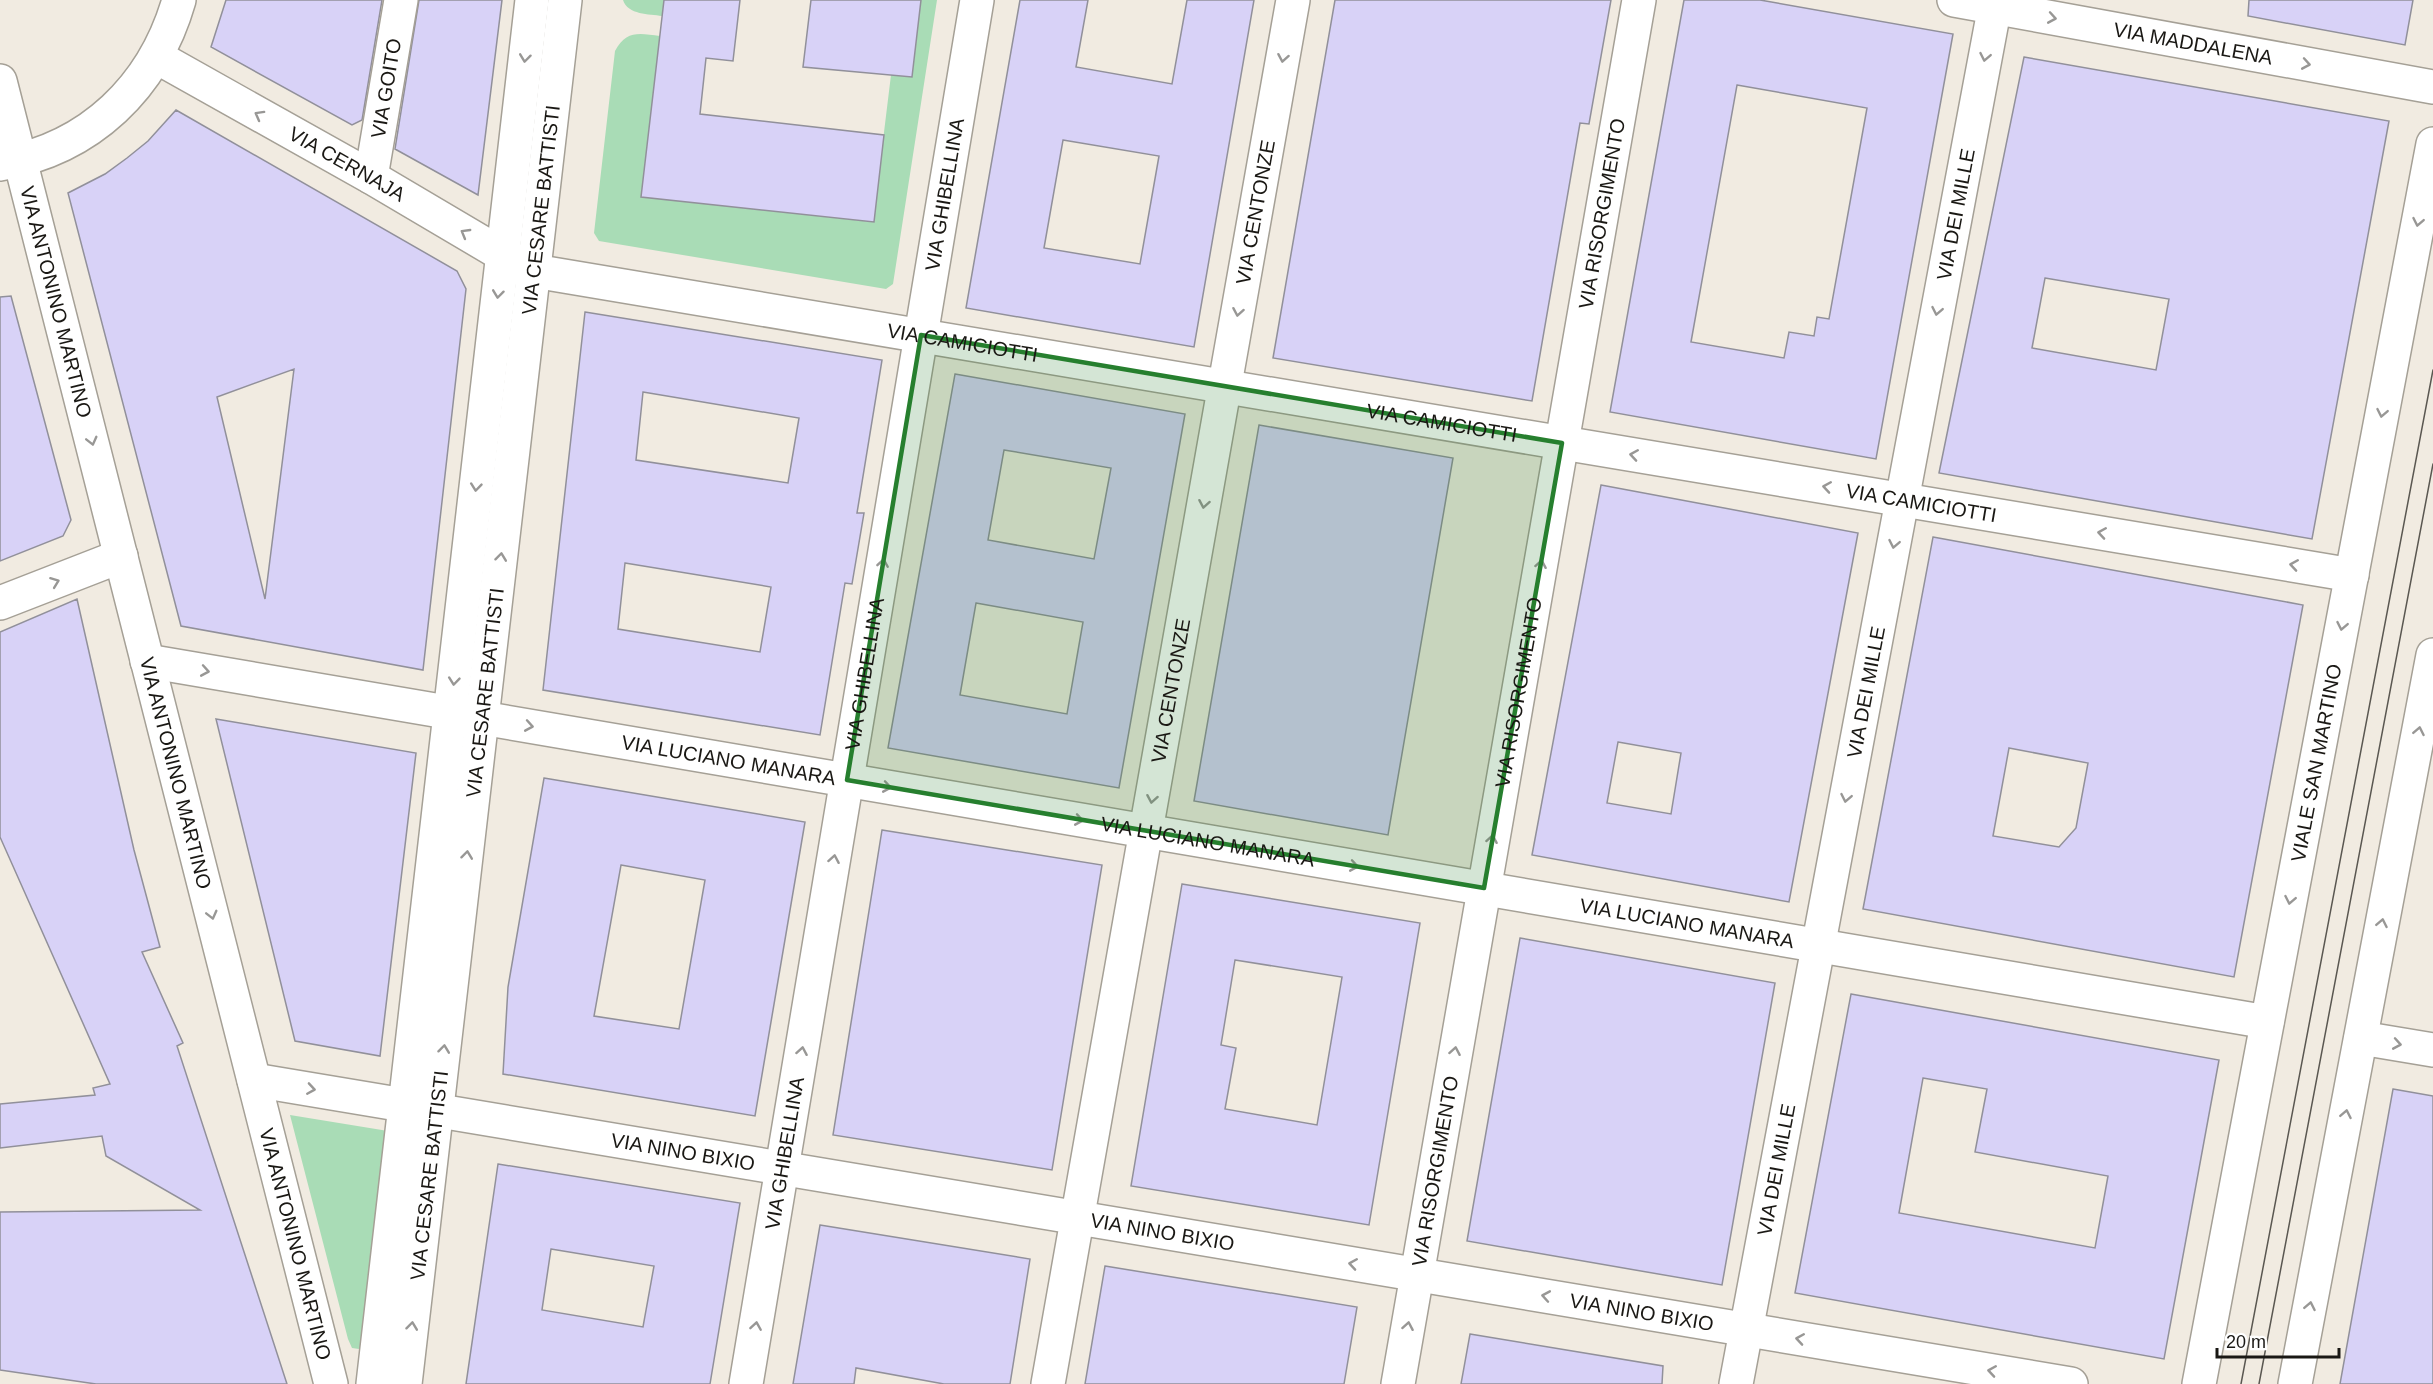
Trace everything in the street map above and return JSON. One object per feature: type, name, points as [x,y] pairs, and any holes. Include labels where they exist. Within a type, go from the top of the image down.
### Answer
[{"type":"street","points":[[10,163],[53,149],[84,133],[137,86],[157,57],[179,0]]},
{"type":"street","name":"VIA GOITO","points":[[371,177],[401,0]]},
{"type":"street","name":"VIA CESARE BATTISTI","points":[[373,1384],[532,0]]},
{"type":"street","name":"VIA CESARE BATTISTI","points":[[405,1384],[565,0]]},
{"type":"street","name":"VIA GHIBELLINA","points":[[746,1384],[977,0]]},
{"type":"street","name":"VIA CENTONZE","points":[[1048,1384],[1293,0]]},
{"type":"street","name":"VIA RISORGIMENTO","points":[[1398,1384],[1639,0]]},
{"type":"street","name":"VIA MADDALENA","points":[[1954,0],[1995,4],[2433,87]]},
{"type":"street","name":"VIA DEI MILLE","points":[[1736,1384],[1995,4]]},
{"type":"street","name":"VIA CERNAJA","points":[[157,57],[534,271]]},
{"type":"street","name":"VIA ANTONINO MARTINO","points":[[0,81],[10,163],[121,556],[331,1384]]},
{"type":"street","name":"VIALE SAN MARTINO","points":[[2199,1384],[2433,144]]},
{"type":"street","name":"VIA CAMICIOTTI","points":[[534,271],[2352,575]]},
{"type":"street","points":[[0,603],[121,556]]},
{"type":"street","points":[[2295,1384],[2433,655]]},
{"type":"street","name":"VIA LUCIANO MANARA","points":[[147,661],[2267,1022]]},
{"type":"street","points":[[2361,1038],[2433,1050]]},
{"type":"street","name":"VIA NINO BIXIO","points":[[254,1080],[2071,1384]]},
{"type":"highlighted area","points":[[921,335],[1562,443],[1484,888],[847,780]]},
{"type":"green space","points":[[623,0],[664,0],[662,16],[629,9]]},
{"type":"green space","points":[[921,0],[937,0],[893,284],[886,289],[599,241],[594,233],[615,51],[624,39],[634,34],[660,36],[641,197],[873,222],[891,75],[912,77]]},
{"type":"green space","points":[[290,1115],[388,1131],[363,1346],[359,1349],[352,1348],[348,1339]]},
{"type":"building","points":[[226,0],[382,0],[362,120],[352,125],[211,47]]},
{"type":"building","points":[[419,0],[502,0],[478,195],[395,149]]},
{"type":"building","points":[[664,0],[740,0],[733,61],[706,58],[700,114],[884,135],[874,222],[641,197]]},
{"type":"building","points":[[811,0],[921,0],[912,77],[803,67]]},
{"type":"building","points":[[1020,0],[1088,0],[1076,67],[1172,84],[1187,0],[1254,0],[1194,347],[966,308]],"holes":[[[1063,140],[1159,156],[1140,264],[1044,248]]]},
{"type":"building","points":[[1335,0],[1611,0],[1589,124],[1580,123],[1532,401],[1273,358]]},
{"type":"building","points":[[1684,0],[1760,0],[1953,34],[1876,459],[1610,412]],"holes":[[[1737,85],[1867,108],[1829,319],[1817,317],[1814,336],[1789,332],[1784,358],[1691,342]]]},
{"type":"building","points":[[2249,0],[2413,0],[2405,45],[2248,16]]},
{"type":"building","points":[[2024,57],[2389,121],[2312,539],[1939,473]],"holes":[[[2045,278],[2169,299],[2156,370],[2032,348]]]},
{"type":"building","points":[[176,110],[457,271],[466,289],[423,670],[181,626],[68,193],[105,174],[148,141]],"holes":[[[294,369],[265,599],[217,397]]]},
{"type":"building","points":[[11,296],[71,520],[63,536],[0,561],[0,297]]},
{"type":"building","points":[[585,312],[882,360],[857,513],[864,513],[852,584],[845,583],[820,735],[543,690]],"holes":[[[643,392],[799,418],[788,483],[636,460]],[[625,563],[771,587],[760,652],[618,629]]]},
{"type":"building","points":[[955,374],[1185,414],[1119,788],[888,748]],"holes":[[[1004,450],[1111,468],[1094,559],[988,540]],[[976,603],[1083,622],[1067,714],[960,695]]]},
{"type":"building","points":[[1259,425],[1453,458],[1388,835],[1194,801]]},
{"type":"building","points":[[1601,485],[1858,533],[1789,902],[1532,855]],"holes":[[[1618,742],[1681,753],[1671,814],[1607,803]]]},
{"type":"building","points":[[1933,537],[2303,605],[2234,977],[1863,909]],"holes":[[[2009,748],[2088,763],[2076,828],[2059,847],[1993,836]]]},
{"type":"building","points":[[77,599],[134,850],[160,947],[142,952],[183,1043],[177,1046],[287,1384],[96,1384],[0,1370],[0,1212],[200,1210],[106,1156],[102,1136],[0,1148],[0,1104],[95,1095],[93,1088],[110,1084],[0,837],[0,632]]},
{"type":"building","points":[[216,719],[416,753],[380,1056],[295,1041]]},
{"type":"building","points":[[544,778],[805,822],[755,1116],[503,1074],[508,987]],"holes":[[[621,865],[705,880],[679,1029],[594,1016]]]},
{"type":"building","points":[[882,830],[1102,865],[1052,1170],[833,1135]]},
{"type":"building","points":[[1182,884],[1420,923],[1369,1225],[1131,1186]],"holes":[[[1235,960],[1342,977],[1317,1125],[1225,1109],[1236,1048],[1221,1045]]]},
{"type":"building","points":[[1520,938],[1775,983],[1722,1285],[1467,1241]]},
{"type":"building","points":[[1851,994],[2219,1060],[2164,1359],[1795,1293]],"holes":[[[1923,1078],[1987,1089],[1975,1152],[2108,1176],[2095,1248],[1899,1213]]]},
{"type":"building","points":[[2393,1089],[2433,1096],[2433,1384],[2340,1384]]},
{"type":"building","points":[[498,1164],[740,1203],[710,1384],[466,1384]],"holes":[[[551,1249],[654,1266],[643,1327],[542,1310]]]},
{"type":"building","points":[[820,1225],[1030,1259],[1010,1384],[944,1384],[856,1368],[854,1384],[793,1384]]},
{"type":"building","points":[[1105,1266],[1357,1307],[1344,1384],[1085,1384]]},
{"type":"building","points":[[1470,1334],[1663,1366],[1662,1384],[1461,1384]]},
{"type":"tram line","points":[[2241,1384],[2433,370]]},
{"type":"tram line","points":[[2259,1384],[2433,464]]}]
